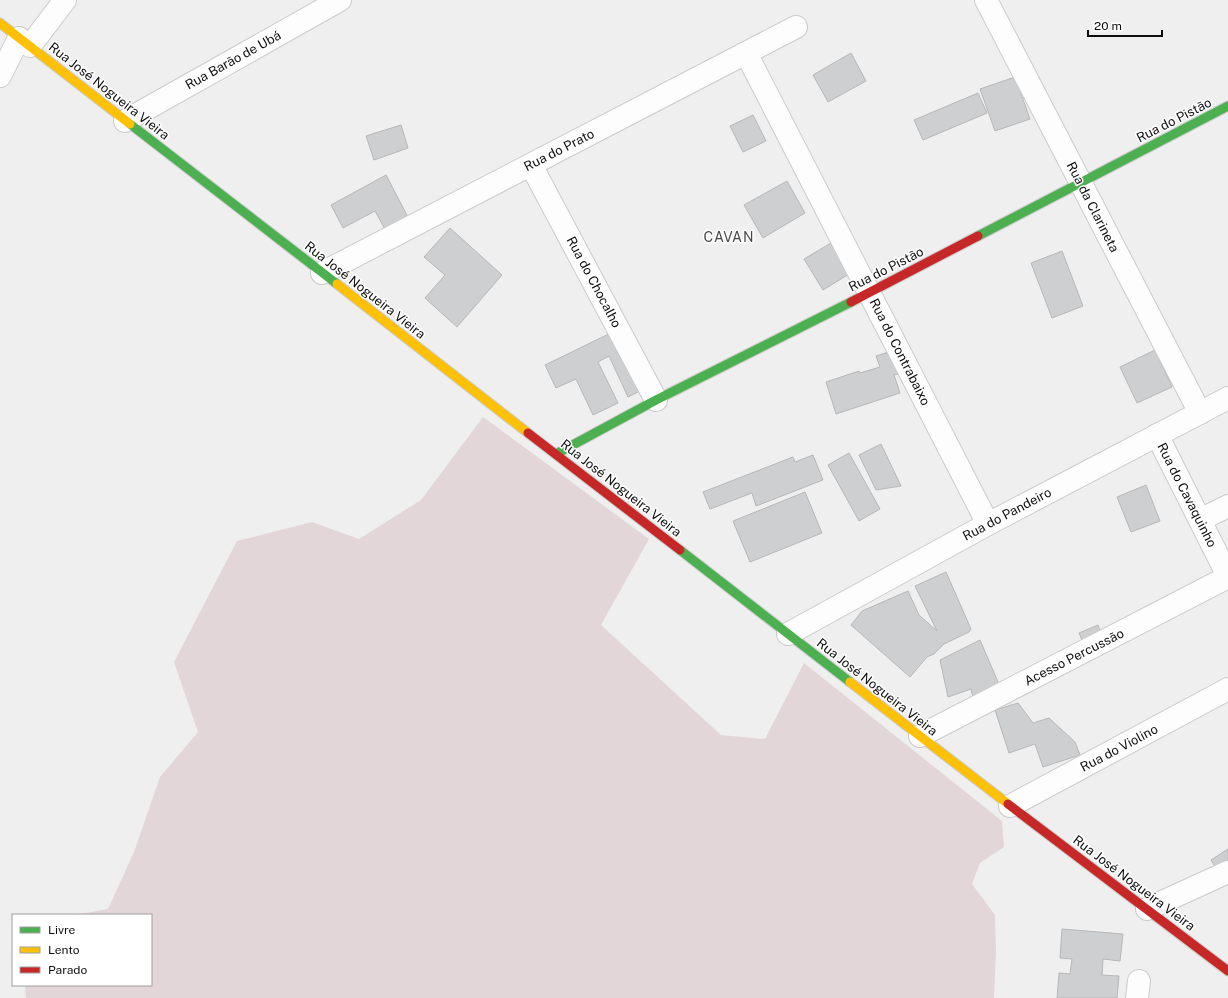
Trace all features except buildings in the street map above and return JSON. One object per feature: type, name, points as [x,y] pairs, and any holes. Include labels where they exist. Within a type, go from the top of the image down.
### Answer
[{"type":"main road","name":"Rua José Nogueira Vieira","points":[[0,23],[1010,806],[1228,971]]},
{"type":"main road","name":"Rua do Pistão","points":[[556,454],[656,400],[869,292],[1228,106]]},
{"type":"street","points":[[0,76],[24,42],[65,0]]},
{"type":"street","name":"Rua Barão de Ubá","points":[[126,121],[340,0]]},
{"type":"street","name":"Rua da Clarineta","points":[[986,0],[1200,413]]},
{"type":"street","name":"Rua do Prato","points":[[322,273],[796,28]]},
{"type":"street","name":"Rua do Contrabaixo","points":[[746,53],[988,524]]},
{"type":"street","name":"Rua do Chocalho","points":[[531,165],[656,400]]},
{"type":"street","name":"Rua do Pandeiro","points":[[788,634],[988,524],[1228,398]]},
{"type":"street","name":"Rua do Cavaquinho","points":[[1157,435],[1228,576]]},
{"type":"street","points":[[1200,520],[1228,506]]},
{"type":"street","name":"Acesso Percussão","points":[[920,736],[1228,576]]},
{"type":"street","name":"Rua do Violino","points":[[1010,806],[1228,690]]},
{"type":"street","points":[[1147,909],[1228,872]]},
{"type":"shaded area","points":[[483,417],[649,539],[601,625],[721,735],[765,739],[804,663],[1002,821],[1004,847],[980,863],[972,884],[995,915],[996,952],[994,998],[26,998],[25,986],[152,986],[152,914],[80,914],[108,909],[134,852],[160,777],[198,732],[174,662],[237,541],[312,522],[359,539],[421,500]]},
{"type":"traffic: fast","points":[[978,236],[1228,106]]},
{"type":"traffic: fast","points":[[130,124],[337,284]]},
{"type":"traffic: fast","points":[[556,454],[656,400],[851,302]]},
{"type":"traffic: fast","points":[[680,550],[850,682]]},
{"type":"traffic: slow","points":[[0,23],[130,124]]},
{"type":"traffic: slow","points":[[337,284],[528,433]]},
{"type":"traffic: slow","points":[[850,682],[1008,804]]},
{"type":"traffic: jam","points":[[851,302],[978,236]]},
{"type":"traffic: jam","points":[[528,433],[680,550]]},
{"type":"traffic: jam","points":[[1008,804],[1228,971]]},
{"type":"district","name":"CAVAN","points":[[729,237]]}]
